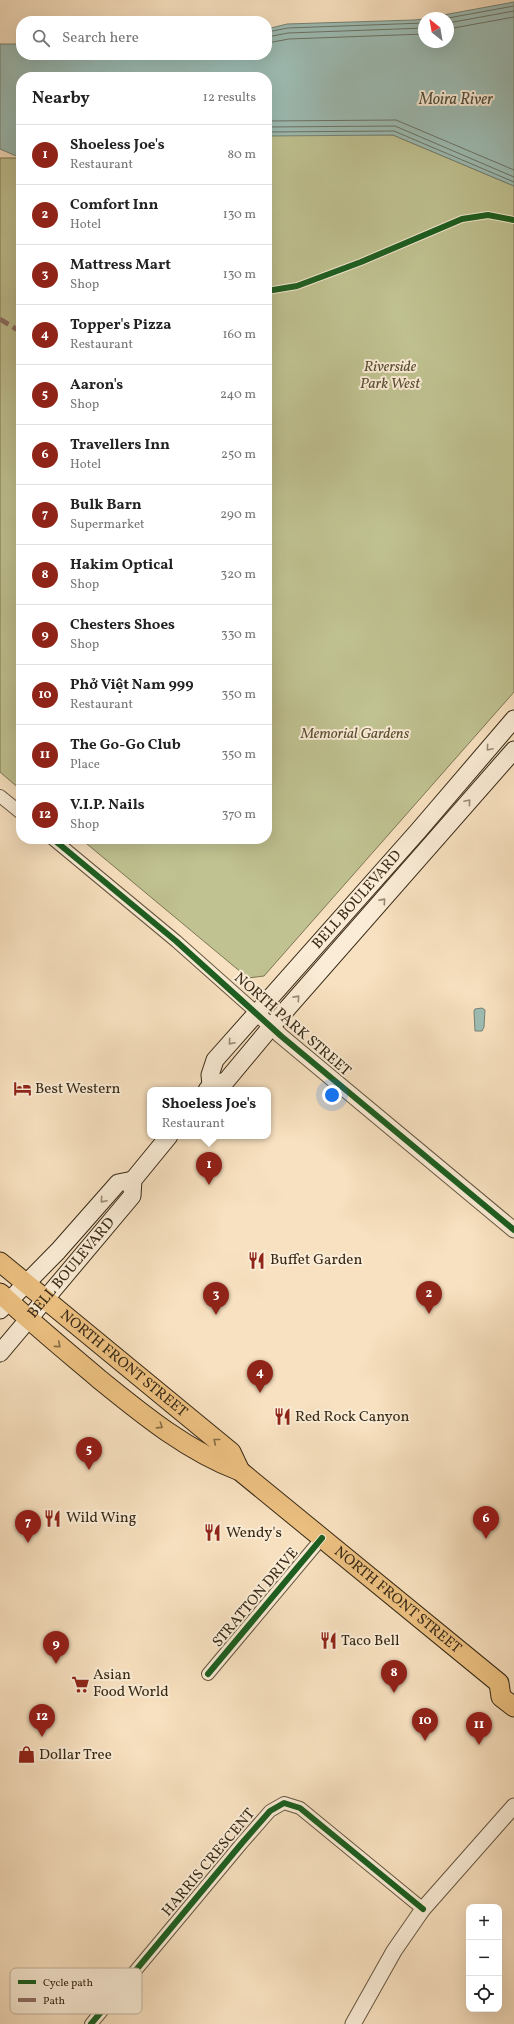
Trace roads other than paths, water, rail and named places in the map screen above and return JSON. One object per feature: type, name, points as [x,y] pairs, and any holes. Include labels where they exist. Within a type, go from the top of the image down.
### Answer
[{"type":"main road","name":"BELL BOULEVARD","points":[[209,1087],[210,1075],[215,1060],[419,830],[514,719]]},
{"type":"main road","name":"BELL BOULEVARD","points":[[211,1087],[226,1081],[271,1027],[514,750]]},
{"type":"main road","name":"BELL BOULEVARD","points":[[0,1353],[132,1196],[133,1180],[167,1139]]},
{"type":"main road","name":"BELL BOULEVARD","points":[[3,1301],[26,1283],[58,1251],[118,1183],[133,1180]]},
{"type":"main road","name":"NORTH FRONT STREET","points":[[0,1262],[231,1452],[240,1471]]},
{"type":"main road","name":"NORTH FRONT STREET","points":[[3,1301],[29,1319],[152,1422],[223,1464],[240,1471],[322,1538],[506,1683],[501,1697],[514,1708]]},
{"type":"street","points":[[0,796],[16,809]]},
{"type":"street","name":"NORTH PARK STREET","points":[[59,844],[176,940],[271,1027],[514,1230]]},
{"type":"street","name":"STRATTON DRIVE","points":[[208,1674],[322,1538]]},
{"type":"street","name":"HARRIS CRESCENT","points":[[139,1968],[270,1811],[284,1803],[300,1808],[423,1908]]},
{"type":"street","points":[[353,2024],[394,1951],[423,1908],[514,1806]]},
{"type":"street","name":"HARRIS CRESCENT","points":[[92,2024],[100,2014]]},
{"type":"water","name":"Moira River","points":[[514,2],[514,186],[393,135],[272,136],[272,72],[16,72],[16,156],[0,149],[0,44],[16,44],[16,60],[272,60],[272,28],[287,24],[418,20],[418,48],[454,48],[454,13]]},
{"type":"water","points":[[482,1008],[485,1010],[484,1027],[482,1031],[475,1031],[474,1011],[475,1009]]},
{"type":"place","name":"Best Western","points":[[22,1089]]},
{"type":"place","name":"Shoeless Joe's","points":[[209,1185]]},
{"type":"place","name":"Buffet Garden","points":[[257,1260]]},
{"type":"place","name":"Comfort Inn","points":[[429,1314]]},
{"type":"place","name":"Mattress Mart","points":[[216,1315]]},
{"type":"place","name":"Topper's Pizza","points":[[260,1393]]},
{"type":"place","name":"Red Rock Canyon","points":[[282,1417]]},
{"type":"place","name":"Aaron's","points":[[89,1470]]},
{"type":"place","name":"Wild Wing","points":[[53,1518]]},
{"type":"place","name":"Wendy's","points":[[213,1533]]},
{"type":"place","name":"Travellers Inn","points":[[486,1539]]},
{"type":"place","name":"Bulk Barn","points":[[28,1543]]},
{"type":"place","name":"Taco Bell","points":[[328,1641]]},
{"type":"place","name":"Chesters Shoes","points":[[56,1664]]},
{"type":"place","name":"Asian Food World","points":[[80,1684]]},
{"type":"place","name":"Hakim Optical","points":[[394,1693]]},
{"type":"place","name":"V.I.P. Nails","points":[[42,1737]]},
{"type":"place","name":"Phở Việt Nam 999","points":[[425,1741]]},
{"type":"place","name":"The Go-Go Club","points":[[479,1745]]},
{"type":"place","name":"Dollar Tree","points":[[26,1755]]},
{"type":"park label","name":"Riverside Park West","points":[[390,376]]},
{"type":"park label","name":"Memorial Gardens","points":[[355,734]]}]
